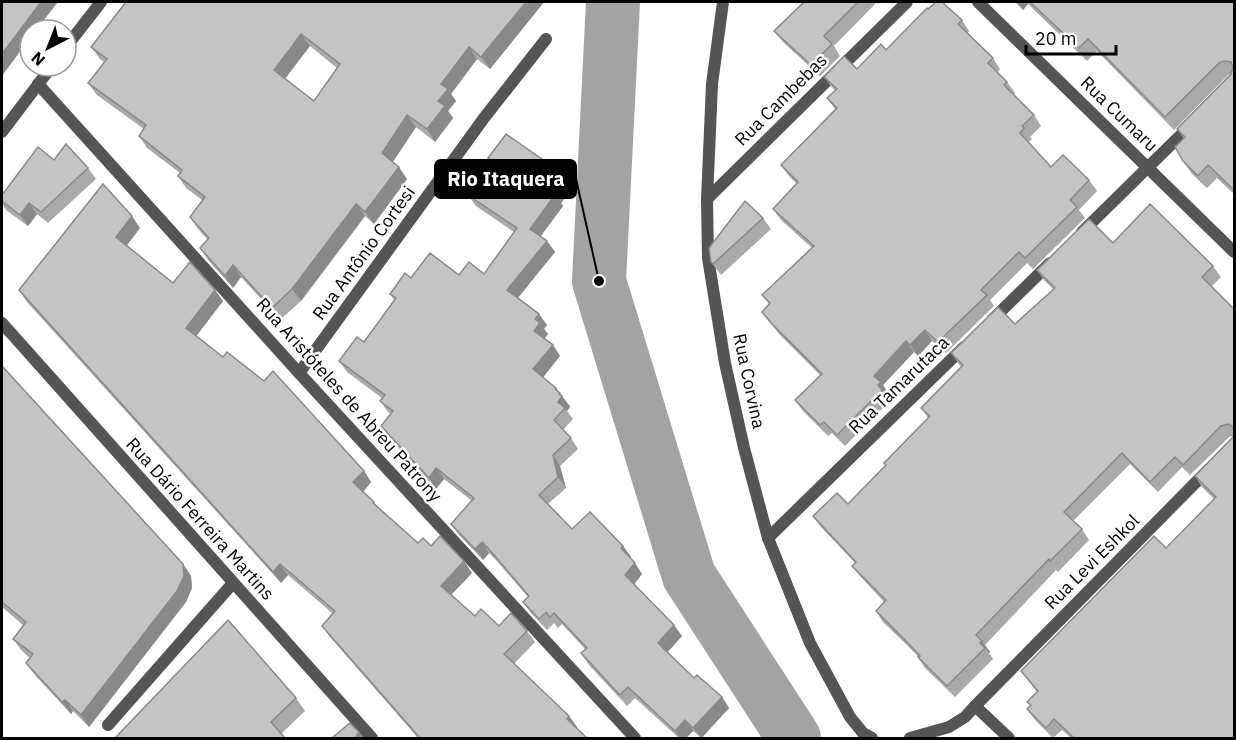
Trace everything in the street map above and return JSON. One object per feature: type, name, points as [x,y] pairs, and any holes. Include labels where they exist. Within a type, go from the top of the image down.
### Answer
[{"type":"street","points":[[78,32],[101,2]]},
{"type":"street","name":"Rua Corvina","points":[[723,2],[712,84],[707,199],[708,258],[725,363],[744,448],[768,538],[810,643],[850,717],[863,733],[872,738]]},
{"type":"street","name":"Rua Cambebas","points":[[707,199],[907,2]]},
{"type":"street","name":"Rua Cumaru","points":[[978,2],[1234,252]]},
{"type":"street","name":"Rua Antônio Cortesi","points":[[299,373],[484,118],[546,39]]},
{"type":"street","points":[[2,132],[43,78]]},
{"type":"street","name":"Rua Aristóteles de Abreu Patrony","points":[[38,84],[299,373],[635,738]]},
{"type":"street","points":[[1072,242],[1203,113]]},
{"type":"street","name":"Rua Tamarutaca","points":[[768,538],[1056,258]]},
{"type":"street","name":"Rua Dário Ferreira Martins","points":[[2,323],[372,738]]},
{"type":"street","name":"Rua Levi Eshkol","points":[[975,706],[1218,460]]},
{"type":"street","points":[[108,725],[233,583]]},
{"type":"street","points":[[910,738],[949,727],[965,717],[975,706],[1008,738]]},
{"type":"building","points":[[2,2],[41,2],[29,18],[18,18],[18,33],[2,54]]},
{"type":"building","points":[[126,2],[526,2],[481,57],[469,47],[441,84],[448,89],[438,101],[445,106],[427,129],[407,115],[382,153],[399,167],[365,212],[356,204],[292,289],[272,308],[233,265],[225,276],[200,248],[209,238],[190,217],[205,197],[178,176],[182,170],[139,136],[146,125],[88,83],[107,59],[91,47]],"holes":[[[301,34],[340,64],[314,101],[274,70]]]},
{"type":"building","points":[[804,2],[858,2],[824,36],[832,44],[811,65],[774,31]]},
{"type":"building","points":[[936,2],[942,2],[962,20],[958,24],[993,58],[988,63],[1007,82],[1004,85],[1034,115],[1022,126],[1024,128],[1020,133],[1051,167],[1063,155],[1089,180],[1070,200],[1077,207],[1025,258],[1019,252],[981,290],[987,295],[938,342],[925,330],[910,345],[906,341],[874,376],[881,382],[878,385],[882,390],[837,435],[824,422],[820,425],[795,400],[822,374],[762,312],[770,303],[762,295],[814,246],[773,209],[798,182],[781,165],[837,108],[827,98],[837,89],[824,77],[844,56],[857,69],[881,44],[886,50],[927,8]]},
{"type":"building","points":[[1030,2],[1234,2],[1234,190],[1208,165],[1198,176],[1183,161],[1175,147],[1185,137],[1177,129],[1231,74],[1233,67],[1231,62],[1219,63],[1165,117],[1088,39],[1079,48]]},
{"type":"building","points":[[506,134],[553,167],[546,176],[557,187],[553,193],[555,195],[530,229],[547,241],[507,290],[539,314],[535,319],[540,323],[534,331],[553,345],[533,369],[562,396],[558,402],[565,408],[554,420],[571,438],[553,455],[558,477],[539,495],[572,529],[590,512],[623,546],[621,548],[635,563],[625,575],[674,625],[658,643],[694,678],[697,675],[722,697],[693,728],[685,720],[675,731],[628,687],[620,695],[581,653],[587,648],[554,613],[550,617],[546,612],[539,619],[523,602],[529,596],[488,548],[482,542],[475,549],[451,524],[474,498],[436,468],[429,478],[381,426],[393,411],[380,401],[385,395],[339,361],[357,337],[364,342],[396,298],[390,294],[405,273],[411,278],[430,253],[459,275],[469,262],[484,274],[517,228],[468,195],[493,161],[488,158]]},
{"type":"building","points":[[66,144],[88,168],[41,212],[29,203],[20,215],[2,201],[2,195],[38,147],[54,160]]},
{"type":"building","points":[[103,184],[132,216],[116,237],[173,283],[190,262],[215,290],[186,328],[223,357],[227,352],[264,381],[273,371],[364,471],[353,482],[373,503],[418,543],[423,538],[431,546],[440,536],[464,561],[441,586],[475,616],[481,609],[499,626],[511,613],[527,631],[504,654],[569,716],[567,719],[587,738],[420,738],[322,626],[335,611],[280,564],[273,572],[19,290]]},
{"type":"building","points":[[745,201],[763,218],[713,264],[709,248]]},
{"type":"building","points":[[1150,204],[1213,266],[1202,277],[1234,309],[1234,429],[1228,424],[1221,426],[1183,465],[1175,457],[1150,482],[1122,453],[1064,512],[1082,529],[1050,561],[1049,559],[976,635],[985,648],[947,686],[876,611],[886,600],[852,566],[856,562],[813,516],[837,493],[848,504],[930,416],[921,408],[963,365],[951,353],[998,307],[1015,324],[1055,288],[1037,270],[1089,219],[1113,243]]},
{"type":"building","points":[[2,366],[183,564],[184,576],[177,591],[81,715],[65,700],[62,702],[26,663],[33,654],[13,639],[26,622],[2,602]]},
{"type":"building","points":[[1234,434],[1234,738],[1074,738],[1054,719],[1046,728],[1027,709],[1031,705],[1027,702],[1038,691],[1021,671],[1154,536],[1166,548],[1216,497],[1195,476]]},
{"type":"building","points":[[228,620],[296,698],[271,722],[285,738],[115,738]]},
{"type":"building","points":[[350,723],[359,732],[355,738],[332,738]]},
{"type":"waterway","points":[[613,2],[599,281],[689,576],[794,738]]},
{"type":"place","name":"Rio Itaquera","points":[[599,281]]}]
